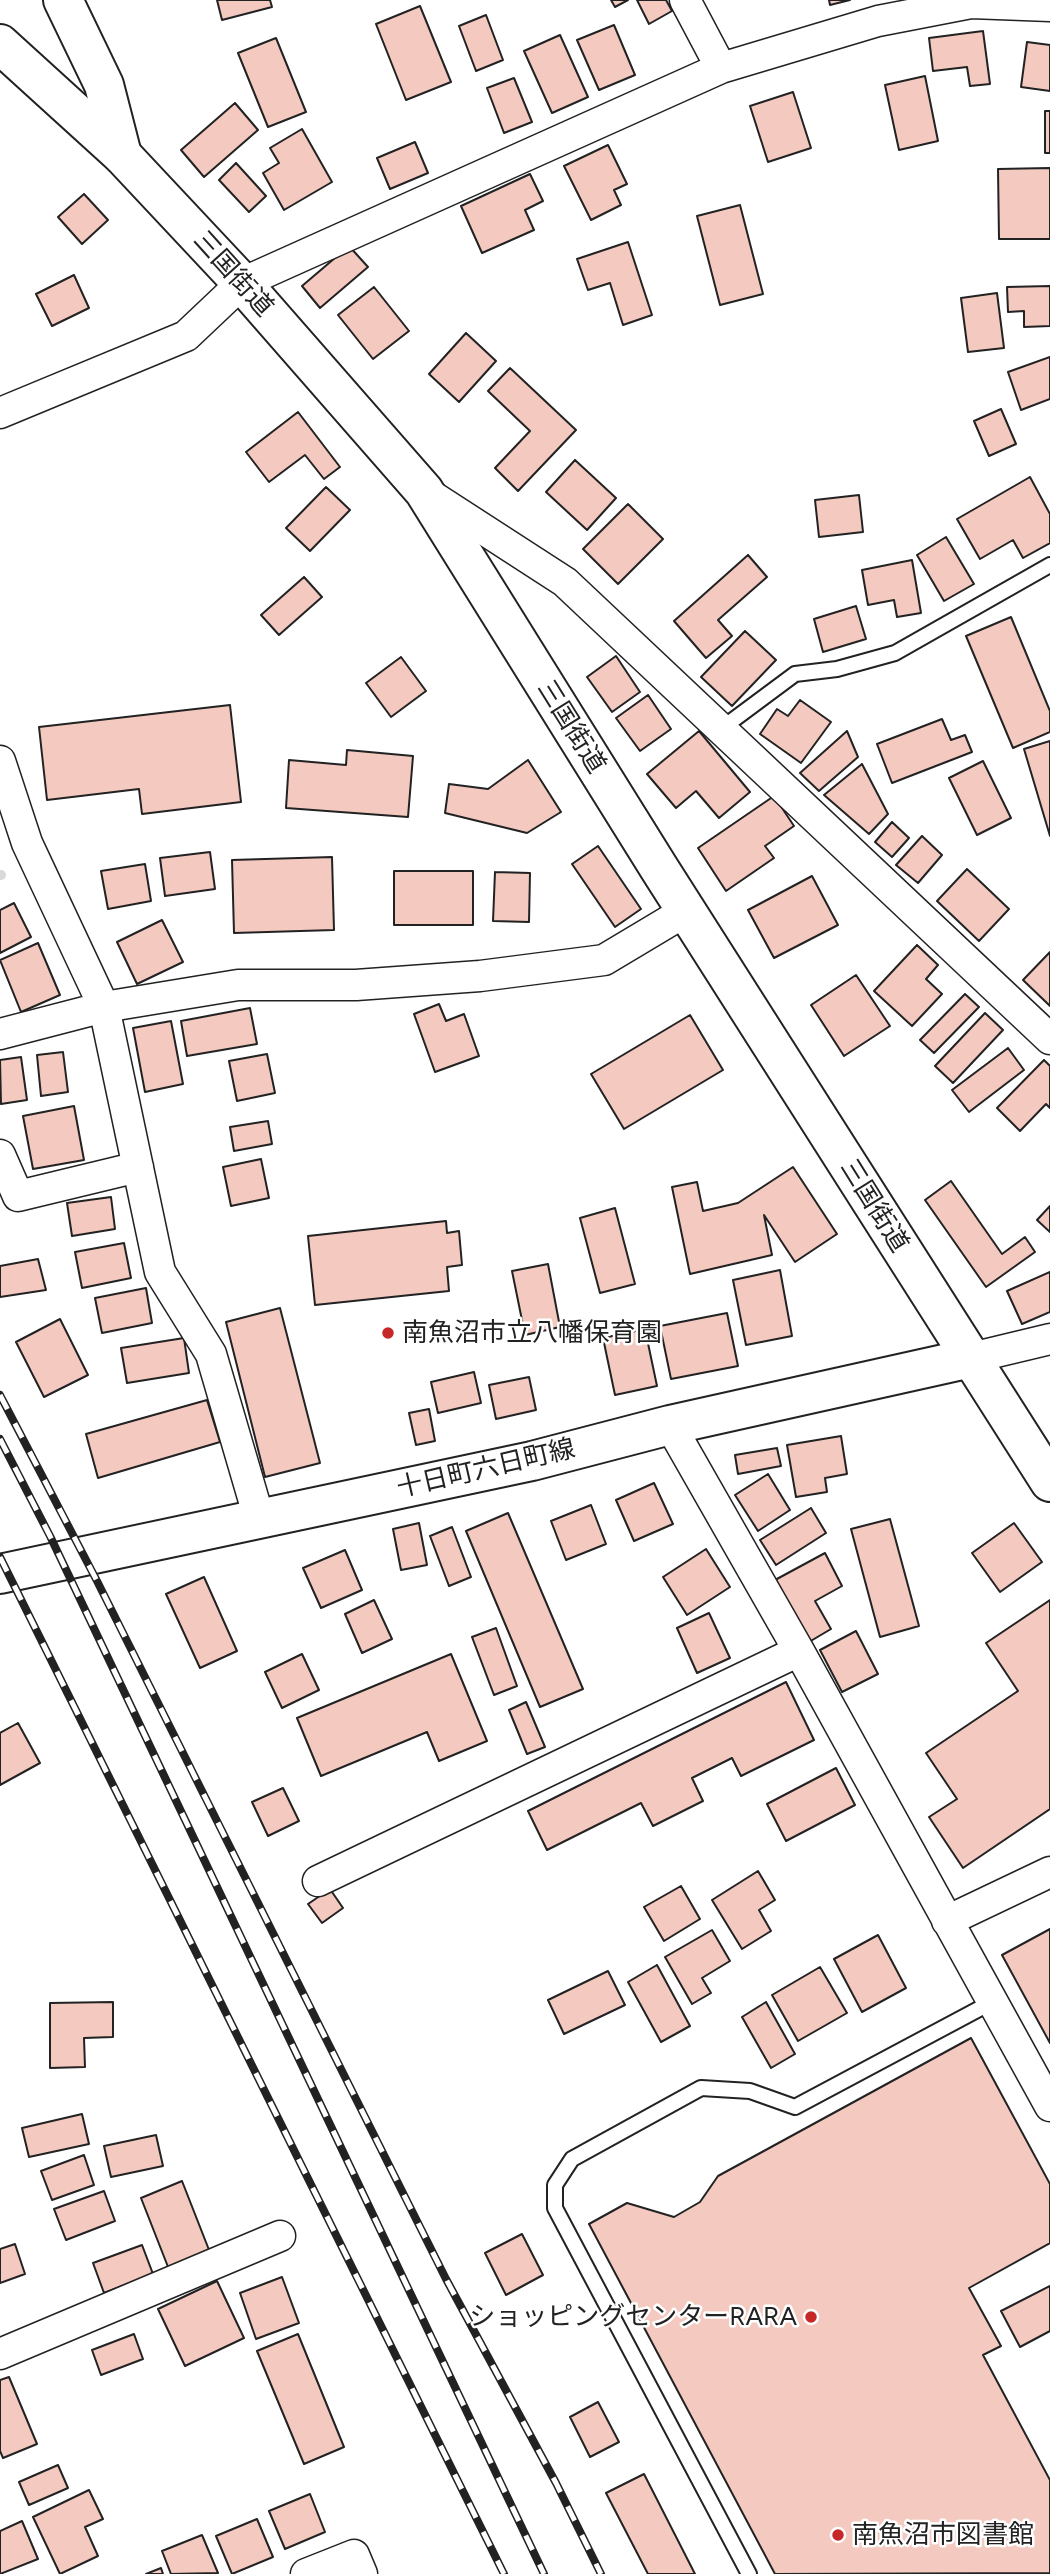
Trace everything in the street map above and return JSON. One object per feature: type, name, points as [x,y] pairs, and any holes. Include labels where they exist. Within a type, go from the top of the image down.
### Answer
[{"type":"main road","points":[[63,0],[104,85],[122,155]]},
{"type":"main road","name":"三国街道","points":[[0,44],[122,155],[242,283],[424,491],[686,911],[1050,1482]]},
{"type":"main road","name":"十日町六日町線","points":[[0,1574],[532,1461],[670,1425],[971,1358]]},
{"type":"street","points":[[685,0],[721,68]]},
{"type":"street","points":[[0,412],[186,336],[242,283],[721,68],[878,21],[971,3],[1050,6]]},
{"type":"street","points":[[424,491],[565,582],[1050,1039]]},
{"type":"street","points":[[0,761],[27,843],[104,1007],[160,1272],[211,1354],[258,1518]]},
{"type":"street","points":[[0,1034],[104,1007],[238,985],[356,985],[466,977],[604,960],[686,911]]},
{"type":"street","points":[[0,1155],[18,1196],[138,1167]]},
{"type":"street","points":[[971,1358],[1050,1339]]},
{"type":"street","points":[[670,1425],[799,1651],[1050,2106]]},
{"type":"street","points":[[318,1881],[799,1651]]},
{"type":"street","points":[[947,1921],[1050,1872]]},
{"type":"street","points":[[0,2354],[280,2236]]},
{"type":"street","points":[[306,2574],[354,2555],[362,2574]]},
{"type":"lane","points":[[721,729],[795,674],[837,670],[895,653],[1050,565]]},
{"type":"lane","points":[[749,2574],[555,2208],[555,2185],[572,2159],[701,2088],[750,2091],[795,2107],[992,2002]]},
{"type":"building","points":[[217,0],[270,0],[272,7],[222,20]]},
{"type":"building","points":[[611,0],[628,0],[615,7]]},
{"type":"building","points":[[637,0],[666,0],[672,11],[649,24]]},
{"type":"building","points":[[829,0],[850,0],[830,5]]},
{"type":"building","points":[[420,6],[451,82],[406,100],[376,24]]},
{"type":"building","points":[[486,15],[503,60],[476,71],[459,26]]},
{"type":"building","points":[[614,25],[635,75],[599,90],[577,40]]},
{"type":"building","points":[[983,31],[990,84],[970,86],[967,67],[933,71],[929,38]]},
{"type":"building","points":[[560,35],[588,97],[552,113],[524,51]]},
{"type":"building","points":[[276,38],[306,112],[268,127],[238,53]]},
{"type":"building","points":[[1027,42],[1050,45],[1050,91],[1021,87]]},
{"type":"building","points":[[925,76],[938,141],[899,150],[885,85]]},
{"type":"building","points":[[514,78],[532,122],[504,133],[487,88]]},
{"type":"building","points":[[793,92],[811,148],[768,162],[750,106]]},
{"type":"building","points":[[235,103],[258,130],[204,177],[181,150]]},
{"type":"building","points":[[1045,111],[1050,111],[1050,153],[1045,153]]},
{"type":"building","points":[[302,129],[332,182],[284,210],[263,173],[279,163],[270,148]]},
{"type":"building","points":[[415,142],[428,173],[390,189],[377,158]]},
{"type":"building","points":[[608,145],[627,184],[614,190],[621,205],[591,220],[564,166]]},
{"type":"building","points":[[236,163],[266,196],[249,212],[219,180]]},
{"type":"building","points":[[1050,168],[1050,239],[999,239],[998,169]]},
{"type":"building","points":[[530,174],[543,201],[525,210],[534,230],[482,253],[461,206]]},
{"type":"building","points":[[84,194],[108,220],[82,244],[58,217]]},
{"type":"building","points":[[740,205],[763,294],[720,305],[697,216]]},
{"type":"building","points":[[628,242],[652,315],[623,325],[610,283],[588,290],[577,259]]},
{"type":"building","points":[[349,246],[368,267],[320,308],[302,286]]},
{"type":"building","points":[[74,275],[89,308],[52,326],[36,294]]},
{"type":"building","points":[[1050,286],[1050,326],[1024,327],[1024,311],[1008,312],[1007,287]]},
{"type":"building","points":[[374,287],[409,331],[373,359],[338,315]]},
{"type":"building","points":[[997,293],[1004,348],[968,352],[961,298]]},
{"type":"building","points":[[466,333],[496,361],[459,402],[429,374]]},
{"type":"building","points":[[1050,357],[1050,399],[1021,410],[1008,372]]},
{"type":"building","points":[[510,368],[576,430],[518,491],[495,468],[530,431],[488,391]]},
{"type":"building","points":[[1001,409],[1016,444],[989,456],[974,421]]},
{"type":"building","points":[[298,412],[340,467],[324,479],[305,455],[269,482],[246,452]]},
{"type":"building","points":[[575,460],[616,498],[587,530],[546,492]]},
{"type":"building","points":[[1030,477],[1050,514],[1050,543],[1023,558],[1013,540],[980,559],[957,519]]},
{"type":"building","points":[[326,487],[350,510],[310,551],[286,528]]},
{"type":"building","points":[[859,495],[863,532],[819,537],[815,500]]},
{"type":"building","points":[[628,504],[663,539],[618,584],[583,549]]},
{"type":"building","points":[[946,537],[974,584],[944,601],[917,555]]},
{"type":"building","points":[[748,555],[767,577],[718,620],[732,636],[706,658],[674,621]]},
{"type":"building","points":[[912,560],[921,613],[897,617],[894,600],[868,605],[862,570]]},
{"type":"building","points":[[304,577],[322,597],[279,635],[261,615]]},
{"type":"building","points":[[856,606],[866,639],[823,652],[814,619]]},
{"type":"building","points":[[1011,617],[1050,711],[1050,732],[1013,748],[966,636]]},
{"type":"building","points":[[745,631],[776,660],[732,706],[701,677]]},
{"type":"building","points":[[616,656],[640,692],[612,712],[587,677]]},
{"type":"building","points":[[401,657],[426,691],[391,717],[366,683]]},
{"type":"building","points":[[648,695],[671,729],[640,751],[616,718]]},
{"type":"building","points":[[800,700],[831,722],[801,763],[760,734],[777,709],[788,716]]},
{"type":"building","points":[[230,705],[241,802],[142,814],[139,789],[47,800],[39,727]]},
{"type":"building","points":[[942,719],[951,740],[965,735],[972,752],[892,783],[877,744]]},
{"type":"building","points":[[699,731],[750,792],[719,818],[696,791],[676,808],[647,774]]},
{"type":"building","points":[[847,731],[858,757],[819,791],[800,773]]},
{"type":"building","points":[[1050,741],[1050,836],[1024,749]]},
{"type":"building","points":[[347,750],[413,756],[408,817],[286,808],[289,760],[346,765]]},
{"type":"building","points":[[528,760],[561,812],[527,833],[445,813],[449,784],[488,789]]},
{"type":"building","points":[[983,761],[1011,818],[977,835],[949,778]]},
{"type":"building","points":[[862,764],[888,814],[869,834],[824,795]]},
{"type":"building","points":[[774,796],[794,826],[765,846],[774,858],[726,891],[698,848]]},
{"type":"building","points":[[892,822],[909,838],[892,857],[875,842]]},
{"type":"building","points":[[922,836],[942,855],[918,883],[896,865]]},
{"type":"building","points":[[598,846],[641,909],[615,927],[572,864]]},
{"type":"building","points":[[210,852],[215,889],[165,896],[160,858]]},
{"type":"building","points":[[332,857],[334,930],[234,933],[232,860]]},
{"type":"building","points":[[145,864],[151,901],[108,909],[101,871]]},
{"type":"building","points":[[967,869],[1009,909],[979,941],[937,901]]},
{"type":"building","points":[[394,871],[473,871],[473,925],[394,925]]},
{"type":"building","points":[[495,872],[530,873],[529,922],[493,921]]},
{"type":"building","points":[[812,876],[838,925],[774,958],[748,910]]},
{"type":"building","points":[[14,903],[31,937],[0,953],[0,910]]},
{"type":"building","points":[[162,920],[183,962],[137,984],[117,942]]},
{"type":"building","points":[[38,943],[60,995],[21,1012],[0,960]]},
{"type":"building","points":[[917,945],[938,965],[926,979],[942,994],[912,1026],[874,991]]},
{"type":"building","points":[[1050,952],[1050,1006],[1023,980]]},
{"type":"building","points":[[856,975],[890,1026],[844,1056],[811,1005]]},
{"type":"building","points":[[965,994],[979,1007],[934,1053],[920,1040]]},
{"type":"building","points":[[439,1004],[446,1021],[464,1014],[479,1056],[435,1072],[414,1014]]},
{"type":"building","points":[[250,1008],[257,1044],[187,1056],[181,1021]]},
{"type":"building","points":[[985,1013],[1003,1030],[953,1083],[935,1066]]},
{"type":"building","points":[[690,1015],[723,1070],[624,1129],[591,1074]]},
{"type":"building","points":[[171,1021],[183,1084],[145,1092],[133,1028]]},
{"type":"building","points":[[1008,1048],[1024,1070],[969,1112],[952,1090]]},
{"type":"building","points":[[63,1052],[68,1092],[41,1096],[37,1055]]},
{"type":"building","points":[[267,1054],[275,1093],[237,1101],[229,1061]]},
{"type":"building","points":[[21,1057],[27,1100],[1,1104],[0,1060]]},
{"type":"building","points":[[1044,1060],[1050,1066],[1050,1108],[1046,1104],[1020,1131],[997,1108]]},
{"type":"building","points":[[74,1106],[84,1160],[33,1169],[23,1116]]},
{"type":"building","points":[[268,1121],[272,1144],[234,1151],[230,1127]]},
{"type":"building","points":[[261,1159],[269,1198],[231,1206],[223,1167]]},
{"type":"building","points":[[793,1167],[837,1234],[795,1262],[764,1215],[772,1255],[690,1274],[672,1187],[697,1182],[703,1211],[738,1203]]},
{"type":"building","points":[[951,1181],[1002,1254],[1025,1237],[1035,1252],[986,1287],[925,1200]]},
{"type":"building","points":[[111,1197],[115,1229],[72,1236],[67,1203]]},
{"type":"building","points":[[1050,1206],[1050,1232],[1037,1220]]},
{"type":"building","points":[[615,1208],[635,1284],[600,1293],[580,1218]]},
{"type":"building","points":[[446,1221],[447,1233],[459,1231],[462,1265],[447,1267],[449,1291],[315,1305],[308,1236]]},
{"type":"building","points":[[124,1243],[131,1278],[82,1288],[75,1252]]},
{"type":"building","points":[[38,1259],[46,1290],[0,1297],[0,1266]]},
{"type":"building","points":[[548,1264],[560,1327],[525,1335],[512,1271]]},
{"type":"building","points":[[780,1270],[792,1336],[746,1345],[733,1280]]},
{"type":"building","points":[[1050,1272],[1050,1312],[1022,1324],[1007,1291]]},
{"type":"building","points":[[146,1288],[152,1323],[102,1333],[95,1298]]},
{"type":"building","points":[[280,1308],[320,1463],[265,1477],[226,1322]]},
{"type":"building","points":[[727,1313],[738,1366],[671,1379],[660,1326]]},
{"type":"building","points":[[60,1319],[88,1375],[44,1397],[16,1342]]},
{"type":"building","points":[[645,1329],[657,1386],[615,1395],[603,1338]]},
{"type":"building","points":[[184,1338],[189,1373],[127,1383],[121,1348]]},
{"type":"building","points":[[474,1372],[481,1403],[438,1413],[431,1382]]},
{"type":"building","points":[[529,1377],[536,1410],[496,1419],[489,1385]]},
{"type":"building","points":[[207,1400],[220,1442],[98,1478],[86,1434]]},
{"type":"building","points":[[429,1409],[435,1441],[416,1445],[409,1413]]},
{"type":"building","points":[[841,1436],[847,1474],[825,1478],[827,1492],[796,1497],[787,1445]]},
{"type":"building","points":[[777,1448],[781,1466],[738,1474],[735,1455]]},
{"type":"building","points":[[768,1474],[790,1510],[758,1531],[735,1495]]},
{"type":"building","points":[[654,1483],[673,1524],[634,1541],[616,1500]]},
{"type":"building","points":[[591,1505],[606,1544],[566,1560],[551,1521]]},
{"type":"building","points":[[811,1508],[826,1533],[776,1565],[760,1540]]},
{"type":"building","points":[[508,1513],[583,1689],[540,1707],[466,1531]]},
{"type":"building","points":[[890,1519],[919,1626],[880,1637],[851,1529]]},
{"type":"building","points":[[419,1523],[427,1565],[401,1570],[393,1529]]},
{"type":"building","points":[[1014,1523],[1042,1562],[1000,1592],[972,1553]]},
{"type":"building","points":[[452,1527],[471,1577],[449,1586],[430,1536]]},
{"type":"building","points":[[706,1549],[730,1587],[687,1615],[663,1577]]},
{"type":"building","points":[[345,1550],[362,1590],[321,1608],[303,1568]]},
{"type":"building","points":[[825,1553],[842,1586],[815,1601],[831,1629],[809,1642],[775,1580]]},
{"type":"building","points":[[204,1577],[237,1651],[200,1668],[166,1594]]},
{"type":"building","points":[[374,1600],[392,1639],[362,1653],[345,1614]]},
{"type":"building","points":[[1050,1600],[1050,1809],[963,1868],[929,1817],[957,1799],[926,1753],[1018,1691],[986,1643]]},
{"type":"building","points":[[709,1613],[730,1658],[697,1673],[677,1628]]},
{"type":"building","points":[[496,1628],[517,1686],[494,1695],[472,1637]]},
{"type":"building","points":[[856,1631],[878,1674],[842,1692],[820,1650]]},
{"type":"building","points":[[302,1654],[319,1690],[282,1708],[265,1672]]},
{"type":"building","points":[[451,1654],[487,1741],[439,1761],[427,1732],[321,1776],[297,1718]]},
{"type":"building","points":[[786,1682],[814,1740],[741,1776],[732,1758],[692,1778],[703,1801],[653,1826],[641,1803],[547,1850],[528,1811]]},
{"type":"building","points":[[526,1702],[545,1747],[527,1754],[509,1710]]},
{"type":"building","points":[[18,1723],[40,1763],[0,1785],[0,1733]]},
{"type":"building","points":[[836,1768],[855,1805],[786,1841],[767,1804]]},
{"type":"building","points":[[283,1788],[299,1821],[268,1836],[252,1802]]},
{"type":"building","points":[[758,1871],[775,1900],[759,1910],[771,1931],[742,1949],[712,1900]]},
{"type":"building","points":[[681,1886],[700,1919],[664,1941],[644,1907]]},
{"type":"building","points":[[330,1889],[343,1908],[322,1923],[308,1904]]},
{"type":"building","points":[[1050,1929],[1050,2043],[1002,1955]]},
{"type":"building","points":[[712,1930],[730,1961],[702,1978],[711,1993],[692,2004],[665,1957]]},
{"type":"building","points":[[878,1935],[906,1988],[862,2012],[834,1959]]},
{"type":"building","points":[[657,1965],[690,2026],[661,2042],[628,1982]]},
{"type":"building","points":[[820,1967],[847,2013],[798,2041],[772,1995]]},
{"type":"building","points":[[608,1971],[625,2005],[564,2034],[548,2000]]},
{"type":"building","points":[[113,2002],[113,2037],[84,2038],[85,2067],[50,2068],[50,2003]]},
{"type":"building","points":[[766,2002],[795,2054],[771,2068],[742,2017]]},
{"type":"building","name":"ショッピングセンターRARA","points":[[971,2038],[1050,2184],[1050,2243],[969,2288],[1001,2346],[983,2355],[1050,2480],[1050,2573],[775,2574],[589,2224],[627,2203],[674,2217],[700,2202],[718,2176]]},
{"type":"building","points":[[82,2114],[89,2144],[29,2157],[22,2128]]},
{"type":"building","points":[[156,2135],[163,2166],[111,2177],[104,2146]]},
{"type":"building","points":[[84,2155],[94,2185],[52,2200],[41,2171]]},
{"type":"building","points":[[182,2181],[211,2255],[170,2272],[141,2198]]},
{"type":"building","points":[[104,2191],[115,2221],[66,2240],[54,2209]]},
{"type":"building","points":[[522,2234],[543,2275],[506,2295],[485,2253]]},
{"type":"building","points":[[15,2244],[25,2274],[0,2283],[0,2249]]},
{"type":"building","points":[[142,2245],[153,2274],[104,2293],[93,2263]]},
{"type":"building","points":[[282,2277],[299,2323],[256,2339],[240,2293]]},
{"type":"building","points":[[217,2281],[244,2338],[185,2366],[158,2309]]},
{"type":"building","points":[[1050,2286],[1050,2331],[1020,2347],[1001,2311]]},
{"type":"building","points":[[134,2334],[143,2359],[101,2375],[92,2350]]},
{"type":"building","points":[[298,2334],[344,2447],[304,2464],[257,2351]]},
{"type":"building","points":[[9,2377],[37,2444],[3,2458],[0,2451],[0,2380]]},
{"type":"building","points":[[598,2402],[619,2442],[590,2457],[570,2417]]},
{"type":"building","points":[[58,2465],[68,2488],[29,2505],[19,2482]]},
{"type":"building","points":[[644,2474],[695,2574],[648,2574],[606,2493]]},
{"type":"building","points":[[89,2490],[103,2519],[85,2527],[98,2556],[60,2574],[33,2517]]},
{"type":"building","points":[[310,2494],[325,2532],[285,2549],[269,2511]]},
{"type":"building","points":[[257,2519],[273,2557],[232,2574],[216,2536]]},
{"type":"building","points":[[22,2521],[38,2559],[0,2574],[0,2531]]},
{"type":"building","points":[[202,2535],[218,2573],[171,2574],[162,2551]]},
{"type":"building","points":[[161,2568],[163,2574],[146,2574]]},
{"type":"railway","points":[[0,1395],[97,1581],[446,2279],[556,2483],[601,2574]]},
{"type":"railway","points":[[0,1439],[50,1536],[544,2574]]},
{"type":"railway","points":[[0,1557],[504,2574]]},
{"type":"place","name":"南魚沼市立八幡保育園","points":[[388,1333]]},
{"type":"place","name":"ショッピングセンターRARA","points":[[811,2317]]},
{"type":"place","name":"南魚沼市図書館","points":[[838,2535]]}]
